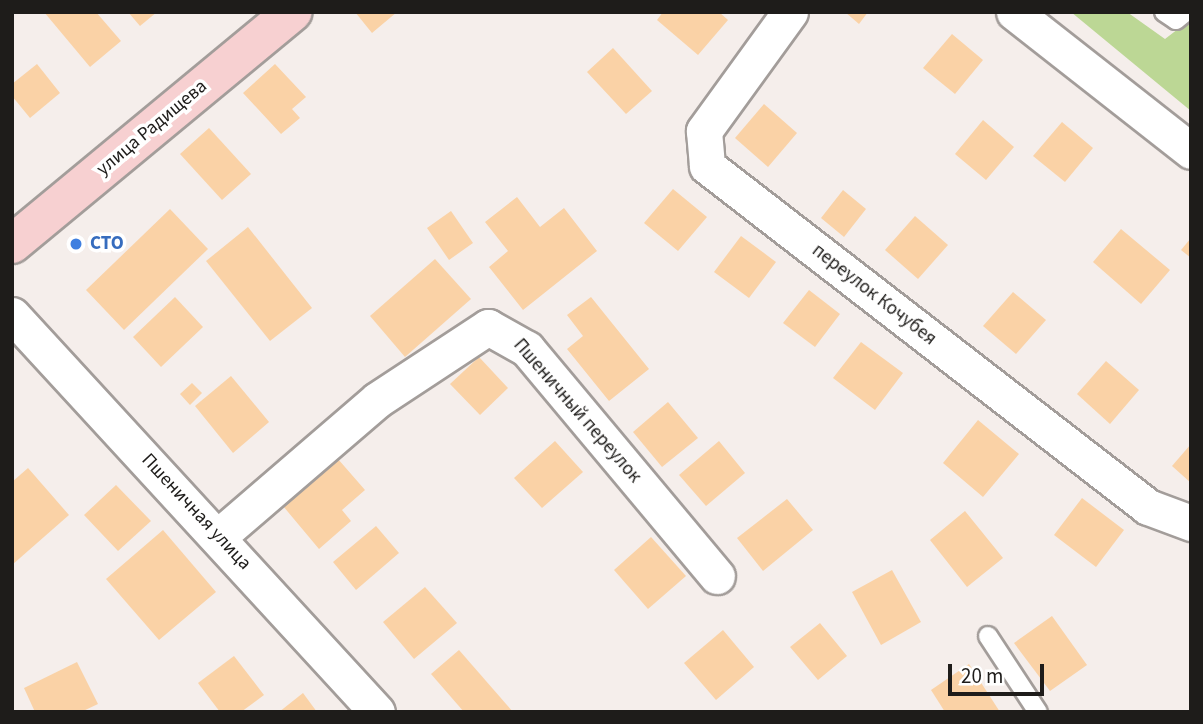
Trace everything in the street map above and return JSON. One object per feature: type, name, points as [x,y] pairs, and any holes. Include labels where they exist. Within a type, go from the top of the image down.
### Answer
[{"type":"main road","name":"улица Радищева","points":[[12,244],[292,12]]},
{"type":"street","name":"переулок Кочубея","points":[[790,12],[704,131],[707,166],[1148,507],[1191,523]]},
{"type":"street","points":[[1014,12],[1191,150]]},
{"type":"street","name":"Пшеничная улица","points":[[12,315],[219,536],[377,712]]},
{"type":"street","name":"Пшеничный переулок","points":[[219,536],[377,400],[488,327],[507,332],[527,349],[717,576]]},
{"type":"lane","points":[[1164,12],[1176,20],[1186,12]]},
{"type":"lane","points":[[988,636],[1038,712]]},
{"type":"green space","points":[[1071,12],[1127,12],[1165,39],[1191,19],[1191,111]]},
{"type":"building","points":[[44,12],[96,12],[121,41],[90,67]]},
{"type":"building","points":[[128,12],[157,12],[140,26]]},
{"type":"building","points":[[355,12],[397,12],[372,33]]},
{"type":"building","points":[[663,12],[719,12],[728,20],[698,55],[657,20]]},
{"type":"building","points":[[845,12],[868,12],[859,24]]},
{"type":"building","points":[[952,34],[983,60],[955,94],[923,68]]},
{"type":"building","points":[[613,48],[652,91],[626,114],[587,72]]},
{"type":"building","points":[[37,64],[60,93],[30,118],[12,96],[12,84]]},
{"type":"building","points":[[275,64],[306,97],[292,109],[300,118],[281,134],[243,93]]},
{"type":"building","points":[[764,104],[797,133],[768,167],[735,138]]},
{"type":"building","points":[[983,120],[1014,147],[986,180],[955,154]]},
{"type":"building","points":[[1062,122],[1093,148],[1065,182],[1033,156]]},
{"type":"building","points":[[209,128],[251,174],[222,200],[180,154]]},
{"type":"building","points":[[673,189],[707,217],[678,251],[644,223]]},
{"type":"building","points":[[843,190],[866,209],[844,237],[821,218]]},
{"type":"building","points":[[517,197],[540,227],[564,208],[597,251],[523,310],[489,267],[508,251],[485,222]]},
{"type":"building","points":[[170,209],[208,249],[124,330],[86,290]]},
{"type":"building","points":[[451,211],[473,243],[449,260],[427,228]]},
{"type":"building","points":[[915,216],[948,245],[918,279],[885,250]]},
{"type":"building","points":[[248,227],[312,308],[270,341],[206,261]]},
{"type":"building","points":[[1121,229],[1170,270],[1141,304],[1093,262]]},
{"type":"building","points":[[741,236],[776,262],[749,298],[714,272]]},
{"type":"building","points":[[1191,238],[1191,258],[1181,250]]},
{"type":"building","points":[[435,259],[471,299],[405,357],[370,316]]},
{"type":"building","points":[[809,290],[840,314],[815,347],[783,323]]},
{"type":"building","points":[[1013,292],[1046,320],[1016,354],[983,326]]},
{"type":"building","points":[[175,297],[203,327],[161,367],[133,337]]},
{"type":"building","points":[[591,297],[649,369],[609,401],[567,349],[583,336],[567,315]]},
{"type":"building","points":[[861,342],[903,373],[875,410],[833,378]]},
{"type":"building","points":[[479,357],[508,388],[480,415],[450,384]]},
{"type":"building","points":[[1106,361],[1139,390],[1110,424],[1077,394]]},
{"type":"building","points":[[231,376],[269,422],[233,453],[195,406]]},
{"type":"building","points":[[192,383],[202,393],[190,405],[180,394]]},
{"type":"building","points":[[668,402],[698,438],[662,467],[633,432]]},
{"type":"building","points":[[978,420],[1019,454],[983,497],[943,463]]},
{"type":"building","points":[[555,441],[583,472],[542,508],[514,478]]},
{"type":"building","points":[[719,441],[745,473],[706,506],[679,475]]},
{"type":"building","points":[[1191,444],[1191,483],[1172,466]]},
{"type":"building","points":[[338,459],[365,490],[342,510],[351,521],[319,549],[283,506]]},
{"type":"building","points":[[28,468],[69,515],[12,565],[12,482]]},
{"type":"building","points":[[116,485],[151,521],[118,551],[84,515]]},
{"type":"building","points":[[1082,498],[1124,530],[1096,567],[1054,535]]},
{"type":"building","points":[[787,499],[813,530],[763,571],[737,538]]},
{"type":"building","points":[[965,511],[1003,558],[967,587],[930,540]]},
{"type":"building","points":[[376,526],[399,553],[356,590],[333,562]]},
{"type":"building","points":[[163,530],[216,592],[159,640],[106,579]]},
{"type":"building","points":[[651,537],[686,576],[648,609],[614,570]]},
{"type":"building","points":[[892,570],[921,622],[881,645],[852,592]]},
{"type":"building","points":[[425,587],[457,623],[414,659],[383,622]]},
{"type":"building","points":[[1052,616],[1087,665],[1050,691],[1014,643]]},
{"type":"building","points":[[820,623],[847,656],[818,680],[790,647]]},
{"type":"building","points":[[723,630],[754,667],[716,700],[684,663]]},
{"type":"building","points":[[459,650],[513,712],[464,712],[431,674]]},
{"type":"building","points":[[234,656],[264,695],[241,712],[220,712],[198,683]]},
{"type":"building","points":[[77,662],[98,704],[81,712],[35,712],[24,688]]},
{"type":"building","points":[[969,664],[1000,712],[945,712],[931,690]]},
{"type":"building","points":[[303,693],[317,712],[279,712]]},
{"type":"place","name":"СТО","points":[[76,244]]}]
